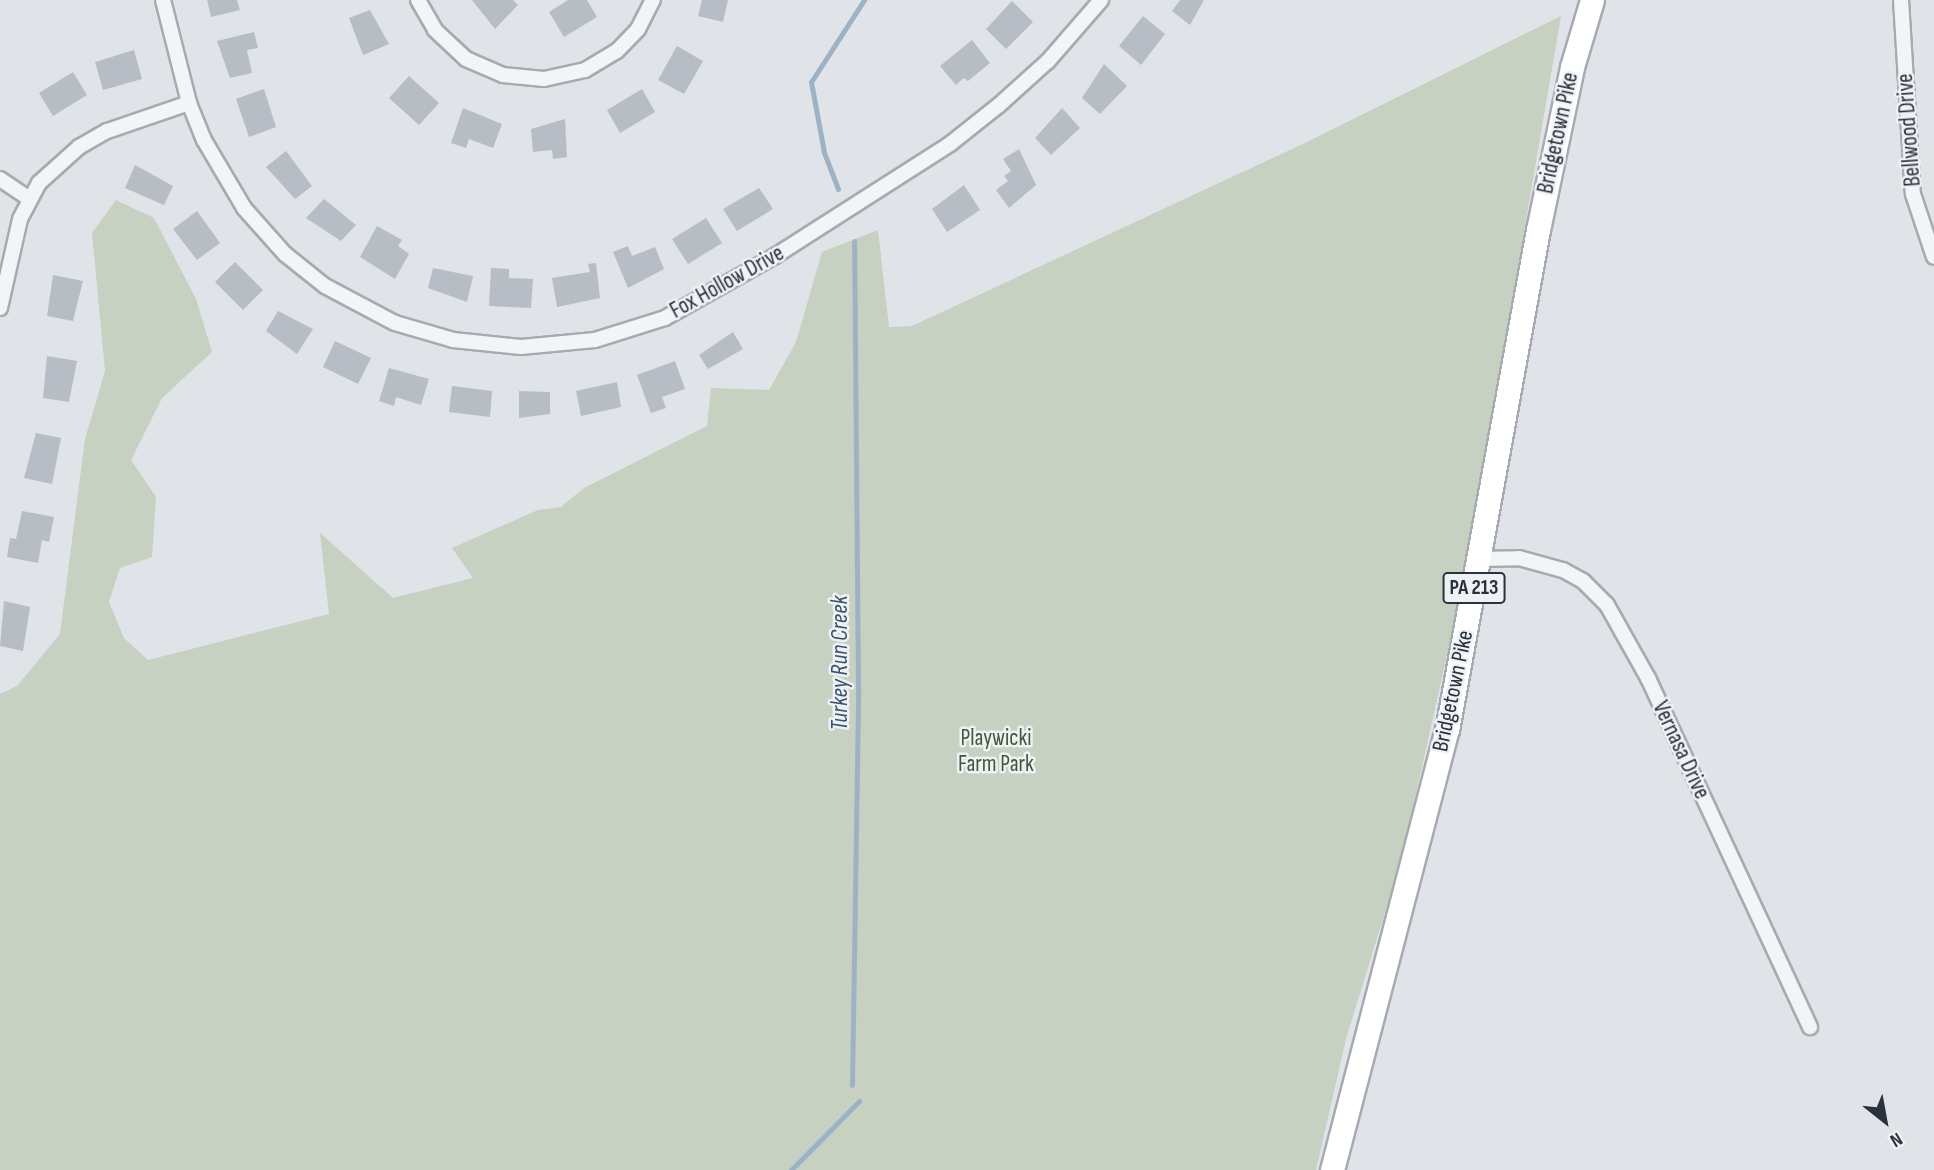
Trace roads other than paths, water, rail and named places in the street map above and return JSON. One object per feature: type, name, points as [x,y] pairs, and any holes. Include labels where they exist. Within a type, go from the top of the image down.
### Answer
[{"type":"main road","name":"Bridgetown Pike","points":[[1332,1170],[1447,730],[1538,230],[1572,67],[1592,0]]},
{"type":"street","name":"Fox Hollow Drive","points":[[163,0],[189,103],[204,140],[244,208],[285,254],[325,286],[396,323],[431,335],[521,347],[567,344],[618,334],[690,306],[870,196],[1006,100],[1101,0]]},
{"type":"street","points":[[418,0],[435,30],[466,58],[503,75],[544,79],[570,75],[604,61],[638,29],[653,0]]},
{"type":"street","name":"Bellwood Drive","points":[[1901,0],[1913,194],[1934,257]]},
{"type":"street","points":[[0,308],[15,235],[28,198],[79,147],[128,122],[189,103]]},
{"type":"street","points":[[0,179],[28,198]]},
{"type":"street","name":"Vernasa Drive","points":[[1480,559],[1519,558],[1563,569],[1583,581],[1607,606],[1648,678],[1810,1027]]},
{"type":"waterway","name":"Turkey Run Creek","points":[[838,189],[824,152],[811,82],[864,0]]},
{"type":"waterway","name":"Turkey Run Creek","points":[[852,1085],[858,688],[854,241]]},
{"type":"waterway","name":"Turkey Run Creek","points":[[791,1170],[859,1101]]},
{"type":"park label","name":"Playwicki Farm Park","points":[[996,751]]}]
